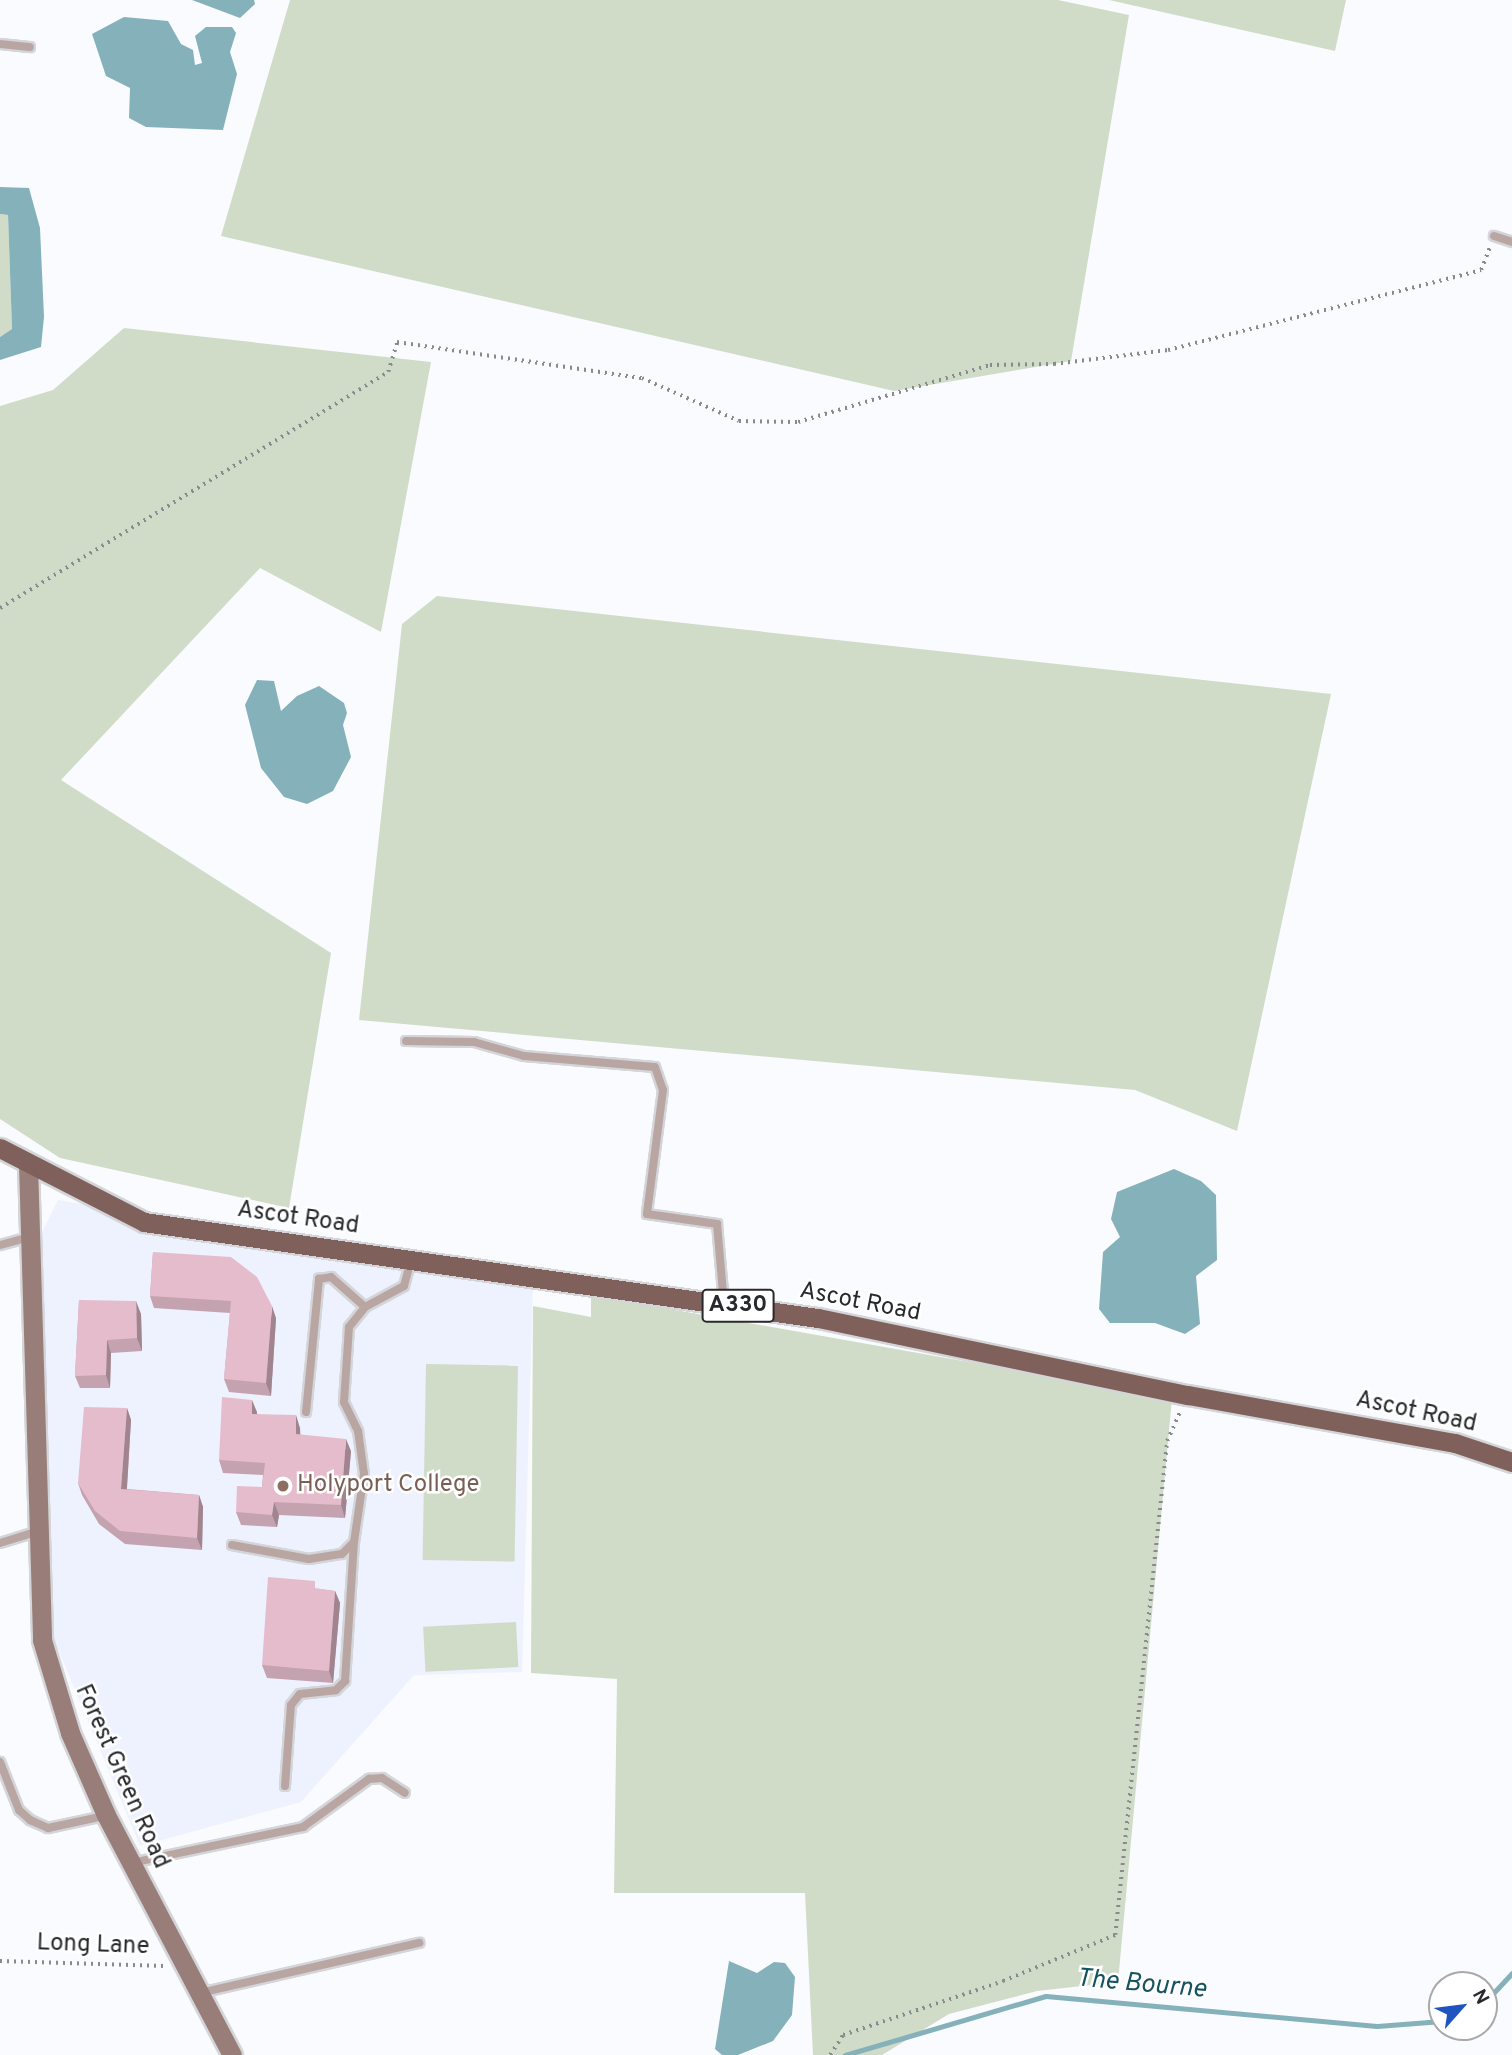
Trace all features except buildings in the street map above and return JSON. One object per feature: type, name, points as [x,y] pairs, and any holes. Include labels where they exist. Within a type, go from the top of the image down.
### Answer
[{"type":"main road","name":"Ascot Road","points":[[0,1148],[144,1222],[818,1318],[1188,1395],[1455,1443],[1512,1462]]},
{"type":"main road","name":"Forest Green Road","points":[[28,1164],[35,1532],[47,1662],[70,1732],[106,1815],[232,2055]]},
{"type":"lane","points":[[0,44],[30,47]]},
{"type":"lane","points":[[1494,236],[1512,242]]},
{"type":"lane","points":[[406,1041],[474,1042],[524,1056],[655,1067],[663,1090],[647,1214],[717,1224],[725,1275],[724,1304]]},
{"type":"lane","points":[[0,1245],[29,1237]]},
{"type":"lane","points":[[285,1786],[291,1706],[300,1694],[336,1690],[345,1681],[354,1542],[360,1519],[362,1451],[344,1402],[342,1384],[349,1327],[365,1307],[399,1291],[411,1260]]},
{"type":"lane","points":[[306,1412],[319,1279],[331,1277],[365,1307]]},
{"type":"lane","points":[[0,1543],[35,1532]]},
{"type":"lane","points":[[232,1545],[318,1559],[342,1553],[354,1542]]},
{"type":"lane","points":[[0,1762],[19,1810],[30,1820],[48,1828],[106,1815]]},
{"type":"lane","points":[[131,1863],[303,1827],[369,1779],[382,1778],[405,1793]]},
{"type":"lane","points":[[200,1993],[419,1943]]},
{"type":"path","points":[[0,608],[388,372],[397,342],[642,378],[739,421],[798,422],[990,365],[1054,364],[1168,350],[1481,270],[1494,236]]},
{"type":"path","points":[[830,2055],[843,2035],[1003,1981],[1115,1935],[1167,1441],[1188,1395]]},
{"type":"path","name":"Long Lane","points":[[0,1961],[185,1966]]},
{"type":"shaded area","name":"Holyport College","points":[[58,1200],[533,1283],[522,1672],[414,1675],[301,1802],[140,1846],[40,1606],[35,1293],[40,1236]]},
{"type":"green space","points":[[290,0],[1058,0],[1129,15],[1071,361],[894,391],[221,236]]},
{"type":"green space","points":[[1109,0],[1346,0],[1335,51]]},
{"type":"green space","points":[[0,214],[8,215],[12,329],[0,337]]},
{"type":"green space","points":[[124,328],[431,362],[381,632],[260,568],[61,780],[331,953],[289,1208],[60,1158],[0,1119],[0,406],[53,390]]},
{"type":"green space","points":[[437,596],[1331,694],[1237,1131],[1135,1090],[359,1020],[402,624]]},
{"type":"green space","points":[[591,1295],[1172,1398],[1118,1982],[1037,1991],[949,2014],[882,2055],[813,2055],[805,1893],[614,1893],[617,1679],[531,1673],[533,1306],[591,1317]]},
{"type":"green space","points":[[426,1364],[518,1366],[515,1562],[423,1560]]},
{"type":"green space","points":[[516,1622],[518,1667],[425,1672],[423,1627]]},
{"type":"water","points":[[192,0],[254,0],[255,4],[240,18]]},
{"type":"water","points":[[124,17],[168,21],[181,44],[193,50],[195,65],[202,63],[195,36],[206,27],[232,27],[236,33],[230,52],[237,74],[223,130],[146,127],[129,118],[130,88],[106,76],[92,34]]},
{"type":"water","points":[[0,187],[29,188],[40,228],[44,317],[41,347],[0,360],[0,337],[12,329],[8,215],[0,214]]},
{"type":"water","points":[[257,680],[274,681],[281,711],[297,696],[319,686],[344,703],[347,713],[343,725],[351,757],[333,791],[307,804],[284,797],[261,768],[245,705]]},
{"type":"water","points":[[1174,1169],[1201,1181],[1216,1195],[1217,1260],[1196,1276],[1200,1324],[1185,1334],[1155,1323],[1110,1323],[1099,1309],[1103,1252],[1120,1237],[1111,1219],[1117,1192]]},
{"type":"water","points":[[729,1961],[757,1973],[774,1962],[785,1963],[795,1977],[792,2015],[773,2041],[738,2055],[722,2055],[715,2049]]},
{"type":"waterway","name":"The Bourne","points":[[1498,1988],[1512,1973]]},
{"type":"waterway","name":"The Bourne","points":[[845,2055],[1046,1996],[1377,2026],[1428,2022]]},
{"type":"place","name":"Holyport College","points":[[283,1486]]}]
